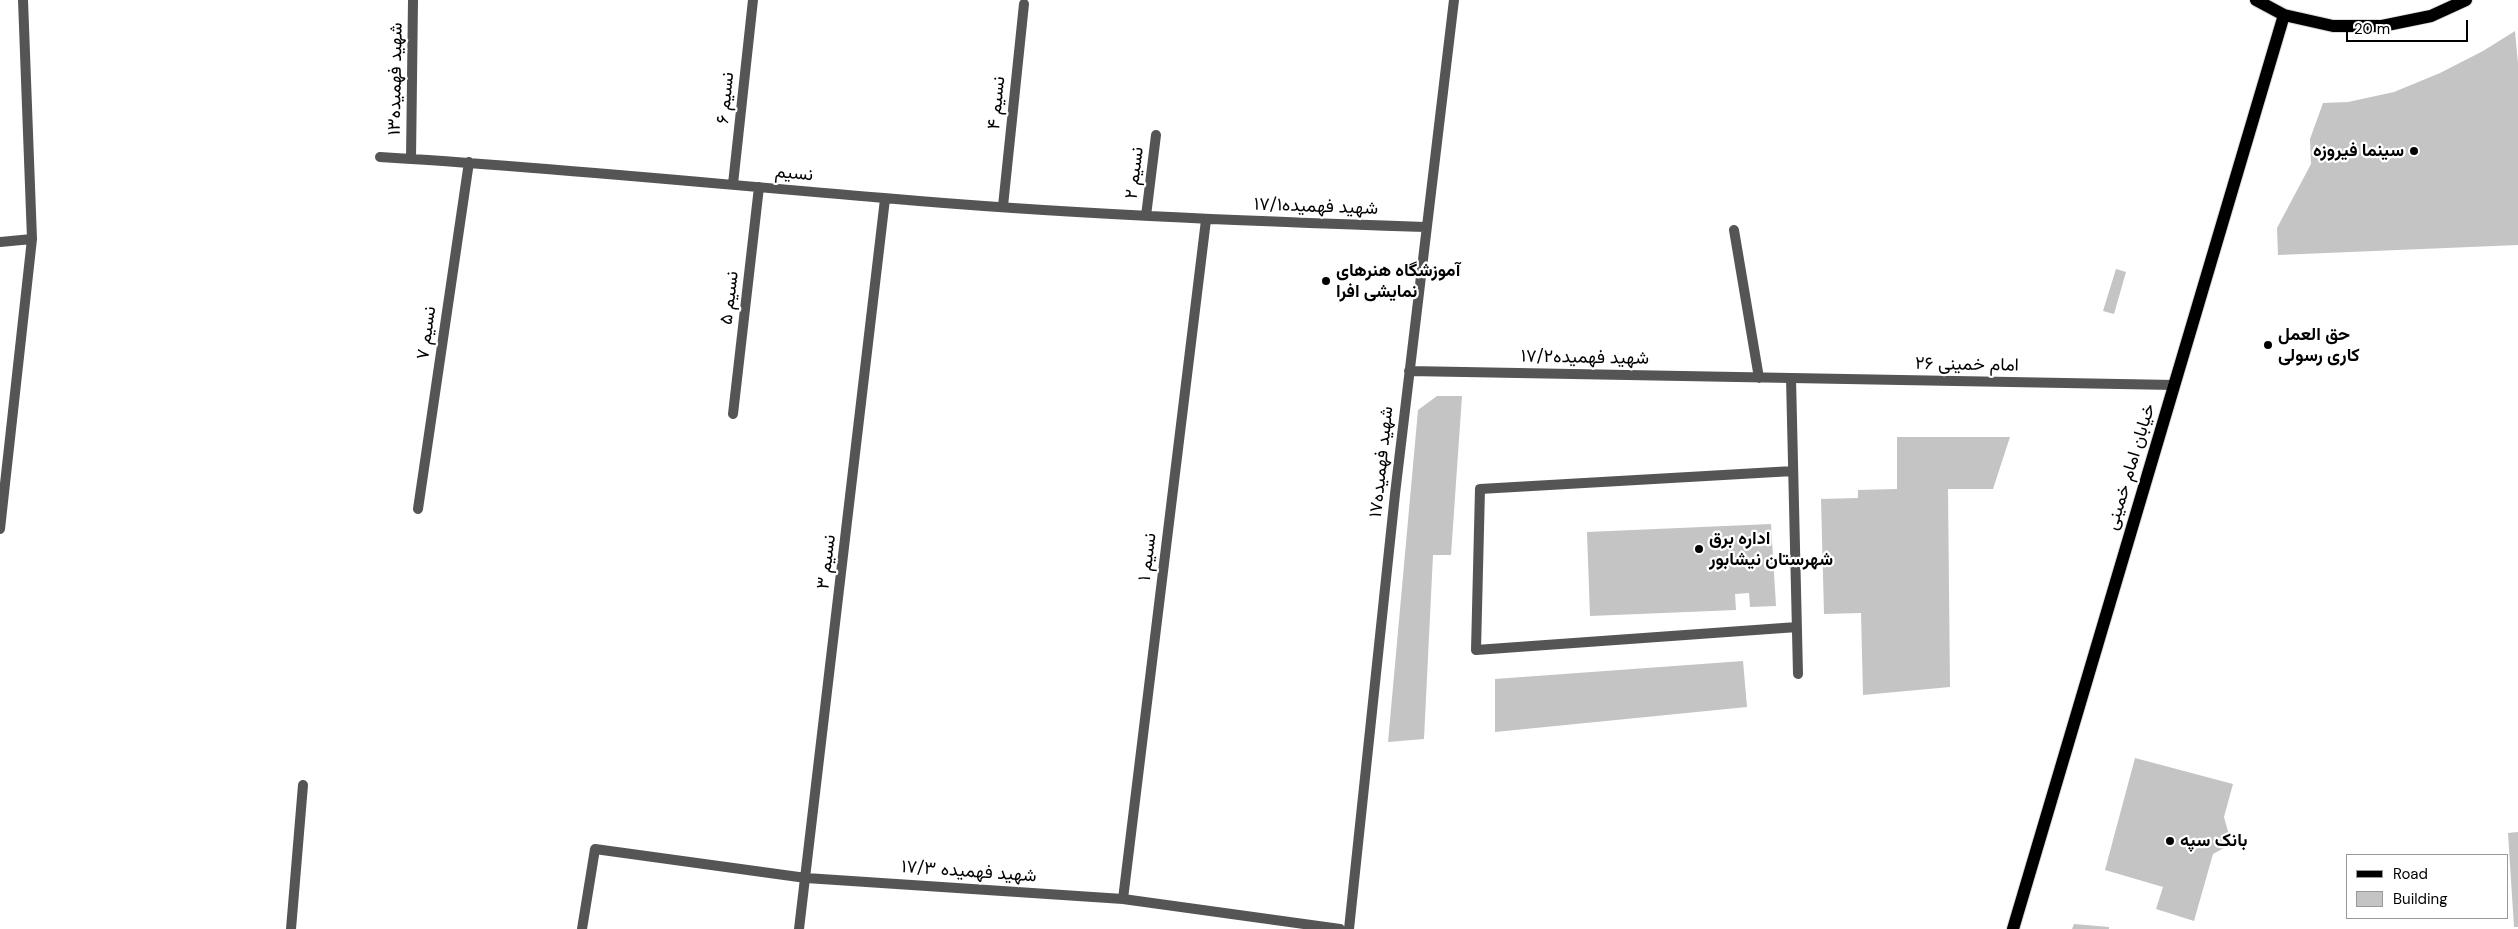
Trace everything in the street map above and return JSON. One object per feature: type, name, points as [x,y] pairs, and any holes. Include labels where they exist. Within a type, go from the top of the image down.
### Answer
[{"type":"main road","points":[[2256,0],[2284,15],[2332,26],[2382,26],[2431,16],[2466,0]]},
{"type":"main road","name":"خیابان امام خمینی","points":[[2012,929],[2284,15]]},
{"type":"street","points":[[0,529],[32,240],[23,0]]},
{"type":"street","name":"شهید فهمیده۱۳","points":[[411,159],[413,0]]},
{"type":"street","name":"نسیم ۶","points":[[733,184],[753,0]]},
{"type":"street","name":"شهید فهمیده۱۷","points":[[1349,929],[1425,227],[1454,0]]},
{"type":"street","name":"نسیم ۴","points":[[1003,206],[1024,4]]},
{"type":"street","name":"نسیم ۲","points":[[1146,216],[1156,135]]},
{"type":"street","name":"نسیم","points":[[380,157],[469,162],[885,198],[1206,220]]},
{"type":"street","name":"نسیم ۷","points":[[418,509],[469,162]]},
{"type":"street","name":"نسیم ۵","points":[[733,414],[759,187]]},
{"type":"street","name":"نسیم ۳","points":[[799,929],[885,198]]},
{"type":"street","name":"شهید فهمیده۱۷/۱","points":[[1206,220],[1425,227]]},
{"type":"street","name":"نسیم ۱","points":[[1123,899],[1206,220]]},
{"type":"street","points":[[1734,230],[1759,378]]},
{"type":"street","points":[[0,242],[32,240]]},
{"type":"street","name":"شهید فهمیده۱۷/۲","points":[[1409,370],[1759,378]]},
{"type":"street","name":"امام خمینی ۲۶","points":[[1759,378],[2174,385]]},
{"type":"street","points":[[1791,378],[1798,674]]},
{"type":"street","points":[[1793,471],[1480,489],[1476,650],[1797,626]]},
{"type":"street","points":[[291,929],[303,785]]},
{"type":"street","name":"شهید فهمیده ۱۷/۳","points":[[582,929],[595,849],[806,878],[1123,899],[1340,929]]},
{"type":"building","name":"سینما فیروزه","points":[[2515,31],[2518,64],[2518,245],[2278,255],[2277,228],[2311,164],[2310,139],[2323,103],[2348,102],[2394,92],[2440,73],[2483,51]]},
{"type":"building","points":[[2116,269],[2126,272],[2114,314],[2103,311]]},
{"type":"building","points":[[1437,396],[1462,396],[1451,555],[1433,555],[1424,739],[1388,742],[1418,410]]},
{"type":"building","points":[[1897,437],[2010,437],[1993,489],[1948,489],[1950,687],[1863,695],[1861,613],[1824,614],[1821,499],[1858,498],[1858,490],[1897,489]]},
{"type":"building","points":[[1771,524],[1776,606],[1750,607],[1749,593],[1735,594],[1736,610],[1590,616],[1587,532]]},
{"type":"building","points":[[1743,661],[1747,707],[1495,732],[1495,679]]},
{"type":"building","name":"بانک سپه","points":[[2135,758],[2233,784],[2224,817],[2229,835],[2224,848],[2213,854],[2194,921],[2156,909],[2163,887],[2105,870]]},
{"type":"building","points":[[2518,832],[2518,927],[2514,927],[2508,833]]},
{"type":"building","points":[[2074,924],[2109,927],[2109,929],[2072,929]]},
{"type":"place","name":"سینما فیروزه","points":[[2414,151]]},
{"type":"place","name":"آموزشگاه هنرهای نمایشی افرا","points":[[1326,281]]},
{"type":"place","name":"حق العمل کاری رسولی","points":[[2268,345]]},
{"type":"place","name":"اداره برق شهرستان نیشابور","points":[[1699,549]]},
{"type":"place","name":"بانک سپه","points":[[2170,841]]}]
